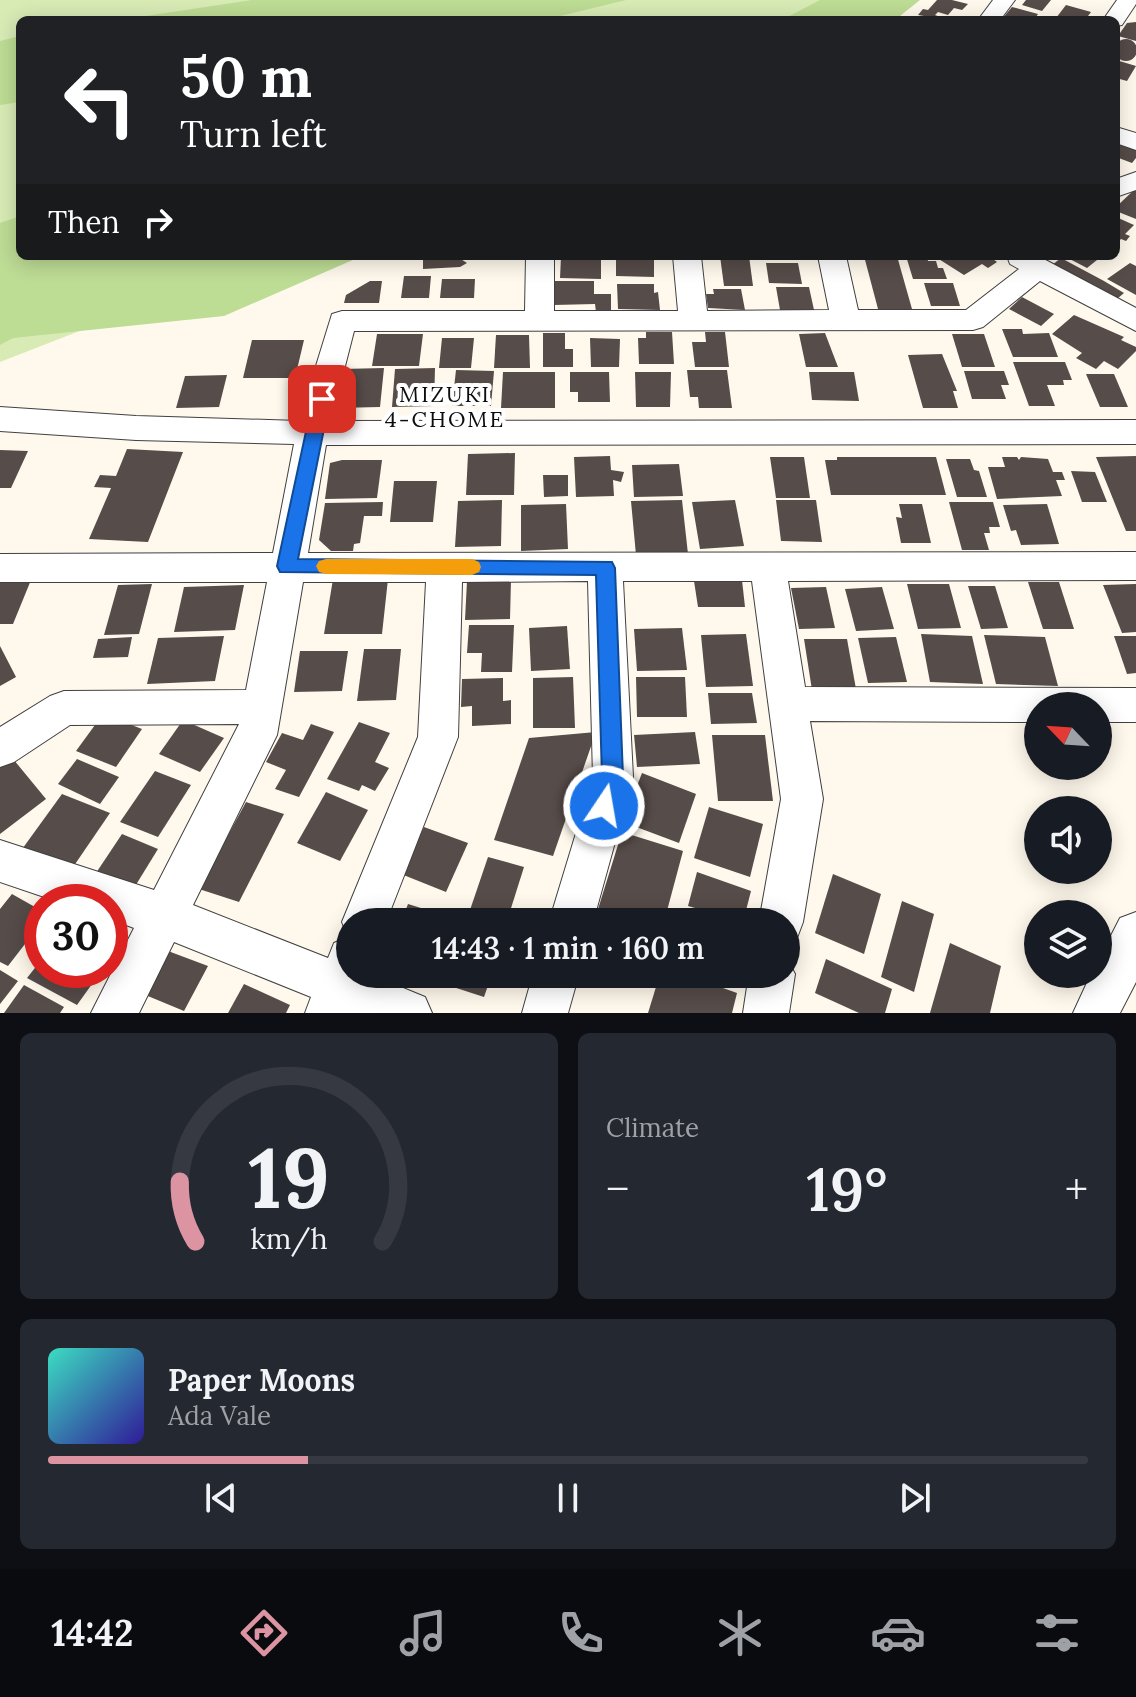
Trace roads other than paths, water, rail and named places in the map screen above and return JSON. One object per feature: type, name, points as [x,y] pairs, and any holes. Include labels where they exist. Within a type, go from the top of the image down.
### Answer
[{"type":"street","points":[[539,320],[540,260]]},
{"type":"street","points":[[687,260],[693,320]]},
{"type":"street","points":[[833,260],[846,320]]},
{"type":"street","points":[[114,1013],[257,735],[312,433],[342,321],[973,320],[1027,262],[1136,321]]},
{"type":"street","points":[[0,419],[136,428],[312,433],[1136,432]]},
{"type":"street","points":[[0,568],[1136,566]]},
{"type":"street","points":[[370,908],[438,737],[445,567]]},
{"type":"street","points":[[575,908],[613,777],[605,568]]},
{"type":"street","points":[[768,568],[802,799],[783,908]]},
{"type":"street","points":[[790,704],[1136,705]]},
{"type":"street","points":[[0,749],[64,708],[262,707]]},
{"type":"street","points":[[0,861],[165,916],[336,985]]},
{"type":"street","points":[[1096,1013],[1136,934]]},
{"type":"street","points":[[344,988],[409,1013]]},
{"type":"street","points":[[545,1013],[552,988]]},
{"type":"street","points":[[766,1013],[770,988]]},
{"type":"district","name":"MIZUKI 4-CHOME","points":[[445,406]]}]
